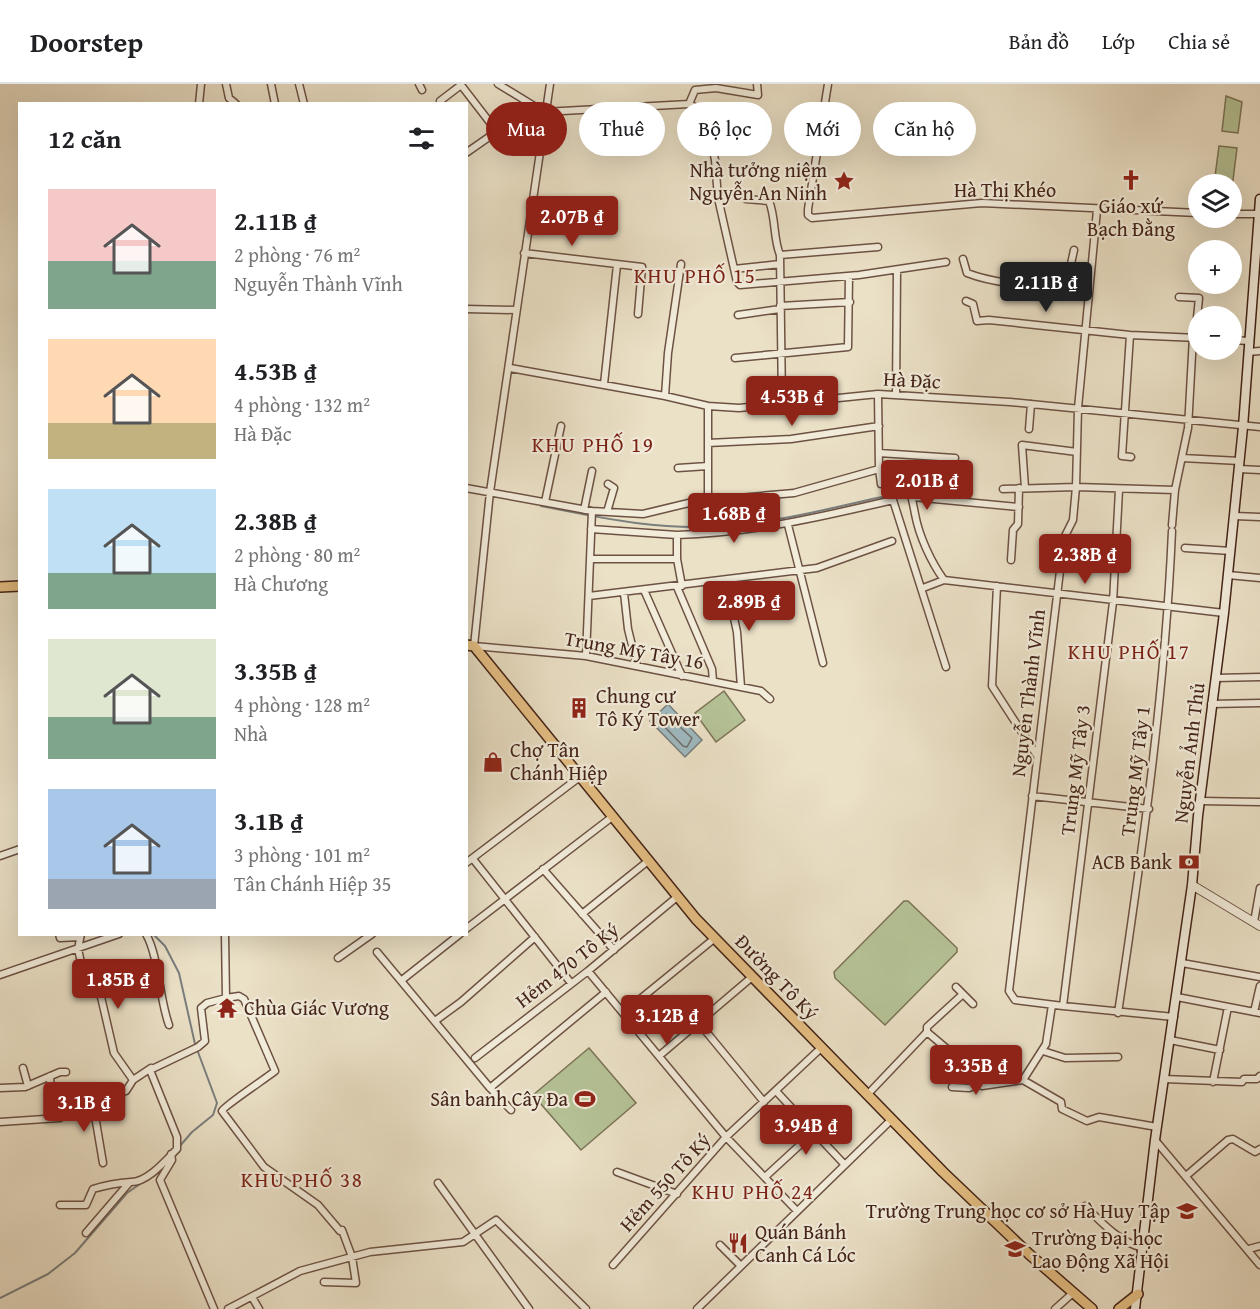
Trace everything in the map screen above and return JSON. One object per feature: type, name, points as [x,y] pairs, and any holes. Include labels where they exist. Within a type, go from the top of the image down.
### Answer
[{"type":"main road","name":"Nguyễn Ảnh Thủ","points":[[1135,1309],[1155,1140],[1192,885],[1211,705],[1235,516],[1248,352],[1256,303],[1260,199]]},
{"type":"main road","points":[[0,587],[18,586]]},
{"type":"main road","name":"Đường Tô Ký","points":[[470,645],[581,776],[677,897],[715,938],[891,1120],[1029,1254],[1092,1309]]},
{"type":"main road","points":[[1119,1309],[1137,1294]]},
{"type":"street","points":[[200,102],[201,84]]},
{"type":"street","points":[[226,84],[229,98],[234,102]]},
{"type":"street","points":[[271,84],[275,102]]},
{"type":"street","points":[[299,84],[304,102]]},
{"type":"street","points":[[498,84],[525,102]]},
{"type":"street","points":[[546,102],[550,84]]},
{"type":"street","points":[[690,102],[695,90],[716,88],[758,95],[757,84]]},
{"type":"street","name":"Hà Thị Khéo","points":[[828,84],[808,209],[808,215],[812,218],[981,203],[1188,213]]},
{"type":"street","points":[[440,100],[461,85],[486,117]]},
{"type":"street","points":[[567,111],[677,105]]},
{"type":"street","points":[[468,152],[486,140]]},
{"type":"street","points":[[470,645],[490,492],[510,368],[515,310],[537,156]]},
{"type":"street","points":[[714,156],[718,198],[736,282],[740,285],[849,276],[946,262]]},
{"type":"street","points":[[741,195],[746,199],[769,201],[780,255],[782,404]]},
{"type":"street","name":"Nguyễn Thành Vĩnh","points":[[1052,1005],[1015,1000],[1008,991],[1064,537],[1072,520],[1076,487],[1078,408],[1097,210]]},
{"type":"street","points":[[1242,214],[1258,214]]},
{"type":"street","points":[[780,255],[878,247]]},
{"type":"street","points":[[963,259],[967,273],[976,276],[1001,282],[1066,287],[1074,250]]},
{"type":"street","points":[[524,253],[642,267],[638,314]]},
{"type":"street","points":[[665,396],[668,353],[681,264]]},
{"type":"street","points":[[734,268],[780,264]]},
{"type":"street","points":[[604,384],[617,265]]},
{"type":"street","points":[[896,395],[897,270]]},
{"type":"street","points":[[735,358],[848,347],[849,276]]},
{"type":"street","name":"Trung Mỹ Tây 1","points":[[1179,297],[1199,298],[1198,306]]},
{"type":"street","points":[[966,301],[973,304],[977,321],[989,320],[1130,335],[1188,337]]},
{"type":"street","points":[[738,315],[780,308],[850,302]]},
{"type":"street","points":[[468,309],[515,310]]},
{"type":"street","points":[[1130,335],[1122,456],[1131,457]]},
{"type":"street","points":[[1242,341],[1250,341]]},
{"type":"street","points":[[1248,352],[1260,351]]},
{"type":"street","name":"Trung Mỹ Tây 1","points":[[1118,1013],[1149,809],[1169,608],[1175,490],[1188,418],[1193,360]]},
{"type":"street","name":"Hà Đặc","points":[[510,368],[604,384],[708,406],[739,408],[878,394],[1078,408],[1260,427]]},
{"type":"street","points":[[878,394],[881,484],[907,482],[913,497],[915,516],[936,569],[944,580]]},
{"type":"street","points":[[1029,429],[1031,404]]},
{"type":"street","points":[[708,406],[708,500]]},
{"type":"street","points":[[545,502],[561,426]]},
{"type":"street","points":[[708,443],[791,439],[879,426]]},
{"type":"street","points":[[1011,560],[1013,530],[1018,524],[1018,507],[1022,488],[1022,446],[1077,452]]},
{"type":"street","points":[[879,453],[955,458]]},
{"type":"street","points":[[1182,458],[1240,465],[1260,470]]},
{"type":"street","points":[[678,468],[708,466]]},
{"type":"street","points":[[468,488],[584,510],[592,515],[606,512],[643,514],[708,500],[794,493],[879,469]]},
{"type":"street","points":[[584,510],[592,471]]},
{"type":"street","points":[[606,512],[614,488],[608,484]]},
{"type":"street","points":[[1004,489],[1076,487],[1175,490]]},
{"type":"street","name":"Trung Mỹ Tây 3","points":[[1063,1006],[1113,602],[1119,490]]},
{"type":"street","points":[[913,497],[1018,507]]},
{"type":"street","points":[[591,530],[677,535],[722,534],[788,525],[893,500],[923,588],[946,667]]},
{"type":"street","points":[[586,656],[592,515]]},
{"type":"street","points":[[1235,516],[1260,518]]},
{"type":"street","points":[[788,525],[823,663]]},
{"type":"street","points":[[677,535],[680,586],[712,669],[713,681]]},
{"type":"street","points":[[589,597],[817,568],[892,541]]},
{"type":"street","points":[[1185,548],[1231,551]]},
{"type":"street","points":[[590,559],[677,559]]},
{"type":"street","points":[[1228,575],[1260,578]]},
{"type":"street","points":[[726,580],[737,632],[741,687]]},
{"type":"street","points":[[923,588],[944,580],[1113,602],[1224,613]]},
{"type":"street","points":[[997,586],[993,666],[995,693],[1036,754]]},
{"type":"street","points":[[644,590],[682,675]]},
{"type":"street","points":[[624,592],[628,629],[637,666]]},
{"type":"street","name":"Trung Mỹ Tây 16","points":[[470,645],[586,656],[761,691],[770,699]]},
{"type":"street","points":[[1215,678],[1260,676]]},
{"type":"street","points":[[1211,705],[1260,703]]},
{"type":"street","points":[[468,862],[581,776]]},
{"type":"street","points":[[1032,796],[1149,809]]},
{"type":"street","points":[[1200,801],[1260,802]]},
{"type":"street","points":[[468,927],[612,817]]},
{"type":"street","points":[[0,855],[18,850]]},
{"type":"street","points":[[473,859],[571,983]]},
{"type":"street","points":[[582,914],[648,861]]},
{"type":"street","points":[[543,869],[614,950]]},
{"type":"street","points":[[1192,885],[1257,924],[1260,888]]},
{"type":"street","name":"Hẻm 470 Tô Ký","points":[[475,1058],[588,971],[677,897]]},
{"type":"street","points":[[59,936],[60,938],[74,936]]},
{"type":"street","points":[[81,936],[78,949],[84,976],[101,997],[114,1053],[133,1080]]},
{"type":"street","points":[[0,975],[114,936]]},
{"type":"street","points":[[147,936],[152,946],[162,1004],[169,1025]]},
{"type":"street","points":[[225,936],[226,998]]},
{"type":"street","points":[[338,958],[368,936]]},
{"type":"street","points":[[402,980],[457,936]]},
{"type":"street","points":[[435,1021],[461,1002],[535,937]]},
{"type":"street","points":[[623,1013],[715,938]]},
{"type":"street","points":[[377,952],[511,1110]]},
{"type":"street","points":[[1182,963],[1260,977]]},
{"type":"street","points":[[588,971],[726,1137],[797,1211]]},
{"type":"street","points":[[659,1056],[752,977]]},
{"type":"street","points":[[1177,997],[1257,1012],[1260,986]]},
{"type":"street","points":[[956,987],[973,1004]]},
{"type":"street","points":[[490,1088],[606,992]]},
{"type":"street","points":[[867,1095],[927,1032],[927,1028],[963,994]]},
{"type":"street","points":[[103,1163],[90,1099],[126,1091],[133,1080],[152,1068],[195,1048],[206,1038],[202,1006],[240,996],[244,999],[274,1071],[253,1089],[225,1106],[222,1111],[264,1167],[318,1206],[340,1231],[342,1230],[352,1257],[356,1283],[324,1282]]},
{"type":"street","points":[[952,1087],[969,1088],[979,1084],[1001,1085],[1023,1080],[1043,1051],[1052,1005],[1174,1017]]},
{"type":"street","points":[[1213,1082],[1227,1007]]},
{"type":"street","points":[[699,1023],[764,1102]]},
{"type":"street","points":[[927,1032],[965,1064],[979,1084]]},
{"type":"street","points":[[1170,1040],[1220,1050]]},
{"type":"street","name":"Hẻm 550 Tô Ký","points":[[613,1265],[726,1137],[820,1048]]},
{"type":"street","points":[[1043,1051],[1065,1058],[1118,1057]]},
{"type":"street","points":[[23,1068],[28,1086]]},
{"type":"street","points":[[152,1068],[150,1074],[178,1142],[177,1149],[160,1180],[214,1309]]},
{"type":"street","points":[[0,1088],[28,1086],[60,1071],[66,1072]]},
{"type":"street","points":[[1164,1079],[1242,1082],[1244,1079],[1260,1076]]},
{"type":"street","points":[[50,1077],[52,1118]]},
{"type":"street","points":[[1023,1080],[1061,1102],[1062,1109],[1066,1112],[1087,1121],[1099,1117],[1157,1127]]},
{"type":"street","points":[[776,1091],[845,1165]]},
{"type":"street","points":[[0,1122],[60,1118]]},
{"type":"street","points":[[697,1309],[891,1120]]},
{"type":"street","points":[[765,1177],[814,1132]]},
{"type":"street","points":[[1186,1176],[1231,1139],[1255,1152],[1260,1149]]},
{"type":"street","points":[[1155,1140],[1249,1249],[1260,1266]]},
{"type":"street","points":[[86,1233],[129,1183],[150,1174],[172,1157]]},
{"type":"street","points":[[617,1172],[677,1194]]},
{"type":"street","points":[[60,1204],[86,1204],[93,1189],[121,1181],[129,1183]]},
{"type":"street","points":[[438,1183],[529,1309]]},
{"type":"street","points":[[1085,1206],[1118,1236],[1132,1245],[1143,1248]]},
{"type":"street","points":[[228,1309],[300,1271],[370,1252],[463,1242],[496,1220],[586,1309]]},
{"type":"street","points":[[720,1245],[740,1265]]},
{"type":"street","points":[[1249,1249],[1260,1246]]},
{"type":"street","points":[[1055,1309],[1074,1292]]},
{"type":"street","points":[[252,1297],[259,1309]]},
{"type":"green space","points":[[1226,96],[1242,102],[1238,133],[1222,131]]},
{"type":"green space","points":[[1219,146],[1237,148],[1234,174],[1215,174]]},
{"type":"green space","points":[[724,691],[745,720],[716,742],[695,713]]},
{"type":"green space","points":[[904,901],[908,901],[957,948],[957,952],[885,1025],[835,978],[834,972]]},
{"type":"green space","name":"Sân banh Cây Đa","points":[[589,1048],[636,1103],[581,1150],[533,1095]]},
{"type":"water","points":[[668,704],[702,740],[685,757],[650,721]]},
{"type":"waterway","points":[[541,506],[631,522],[700,527],[785,518],[886,496],[895,497],[896,500]]},
{"type":"waterway","points":[[915,560],[936,626]]},
{"type":"waterway","points":[[155,936],[165,946],[179,973],[195,1044],[217,1103],[213,1115],[192,1132],[179,1147]]},
{"type":"waterway","points":[[0,1298],[48,1274],[75,1253],[127,1193],[166,1166]]},
{"type":"place","name":"Giáo xứ Bạch Đằng","points":[[1131,180]]},
{"type":"place","name":"Nhà tưởng niệm Nguyễn An Ninh","points":[[844,181]]},
{"type":"place","name":"Chung cư Tô Ký Tower","points":[[579,708]]},
{"type":"place","name":"Chợ Tân Chánh Hiệp","points":[[493,762]]},
{"type":"place","name":"ACB Bank","points":[[1189,862]]},
{"type":"place","name":"Chùa Giác Vương","points":[[227,1008]]},
{"type":"place","name":"Sân banh Cây Đa","points":[[585,1099]]},
{"type":"place","name":"Trường Trung học cơ sở Hà Huy Tập","points":[[1187,1211]]},
{"type":"place","name":"Quán Bánh Canh Cá Lóc","points":[[738,1243]]},
{"type":"place","name":"Trường Đại học Lao Động Xã Hội","points":[[1015,1249]]},
{"type":"district","name":"KHU PHỐ 15","points":[[695,276]]},
{"type":"district","name":"KHU PHỐ 19","points":[[593,445]]},
{"type":"district","name":"KHU PHỐ 17","points":[[1129,652]]},
{"type":"district","name":"KHU PHỐ 38","points":[[302,1180]]},
{"type":"district","name":"KHU PHỐ 24","points":[[753,1192]]}]
